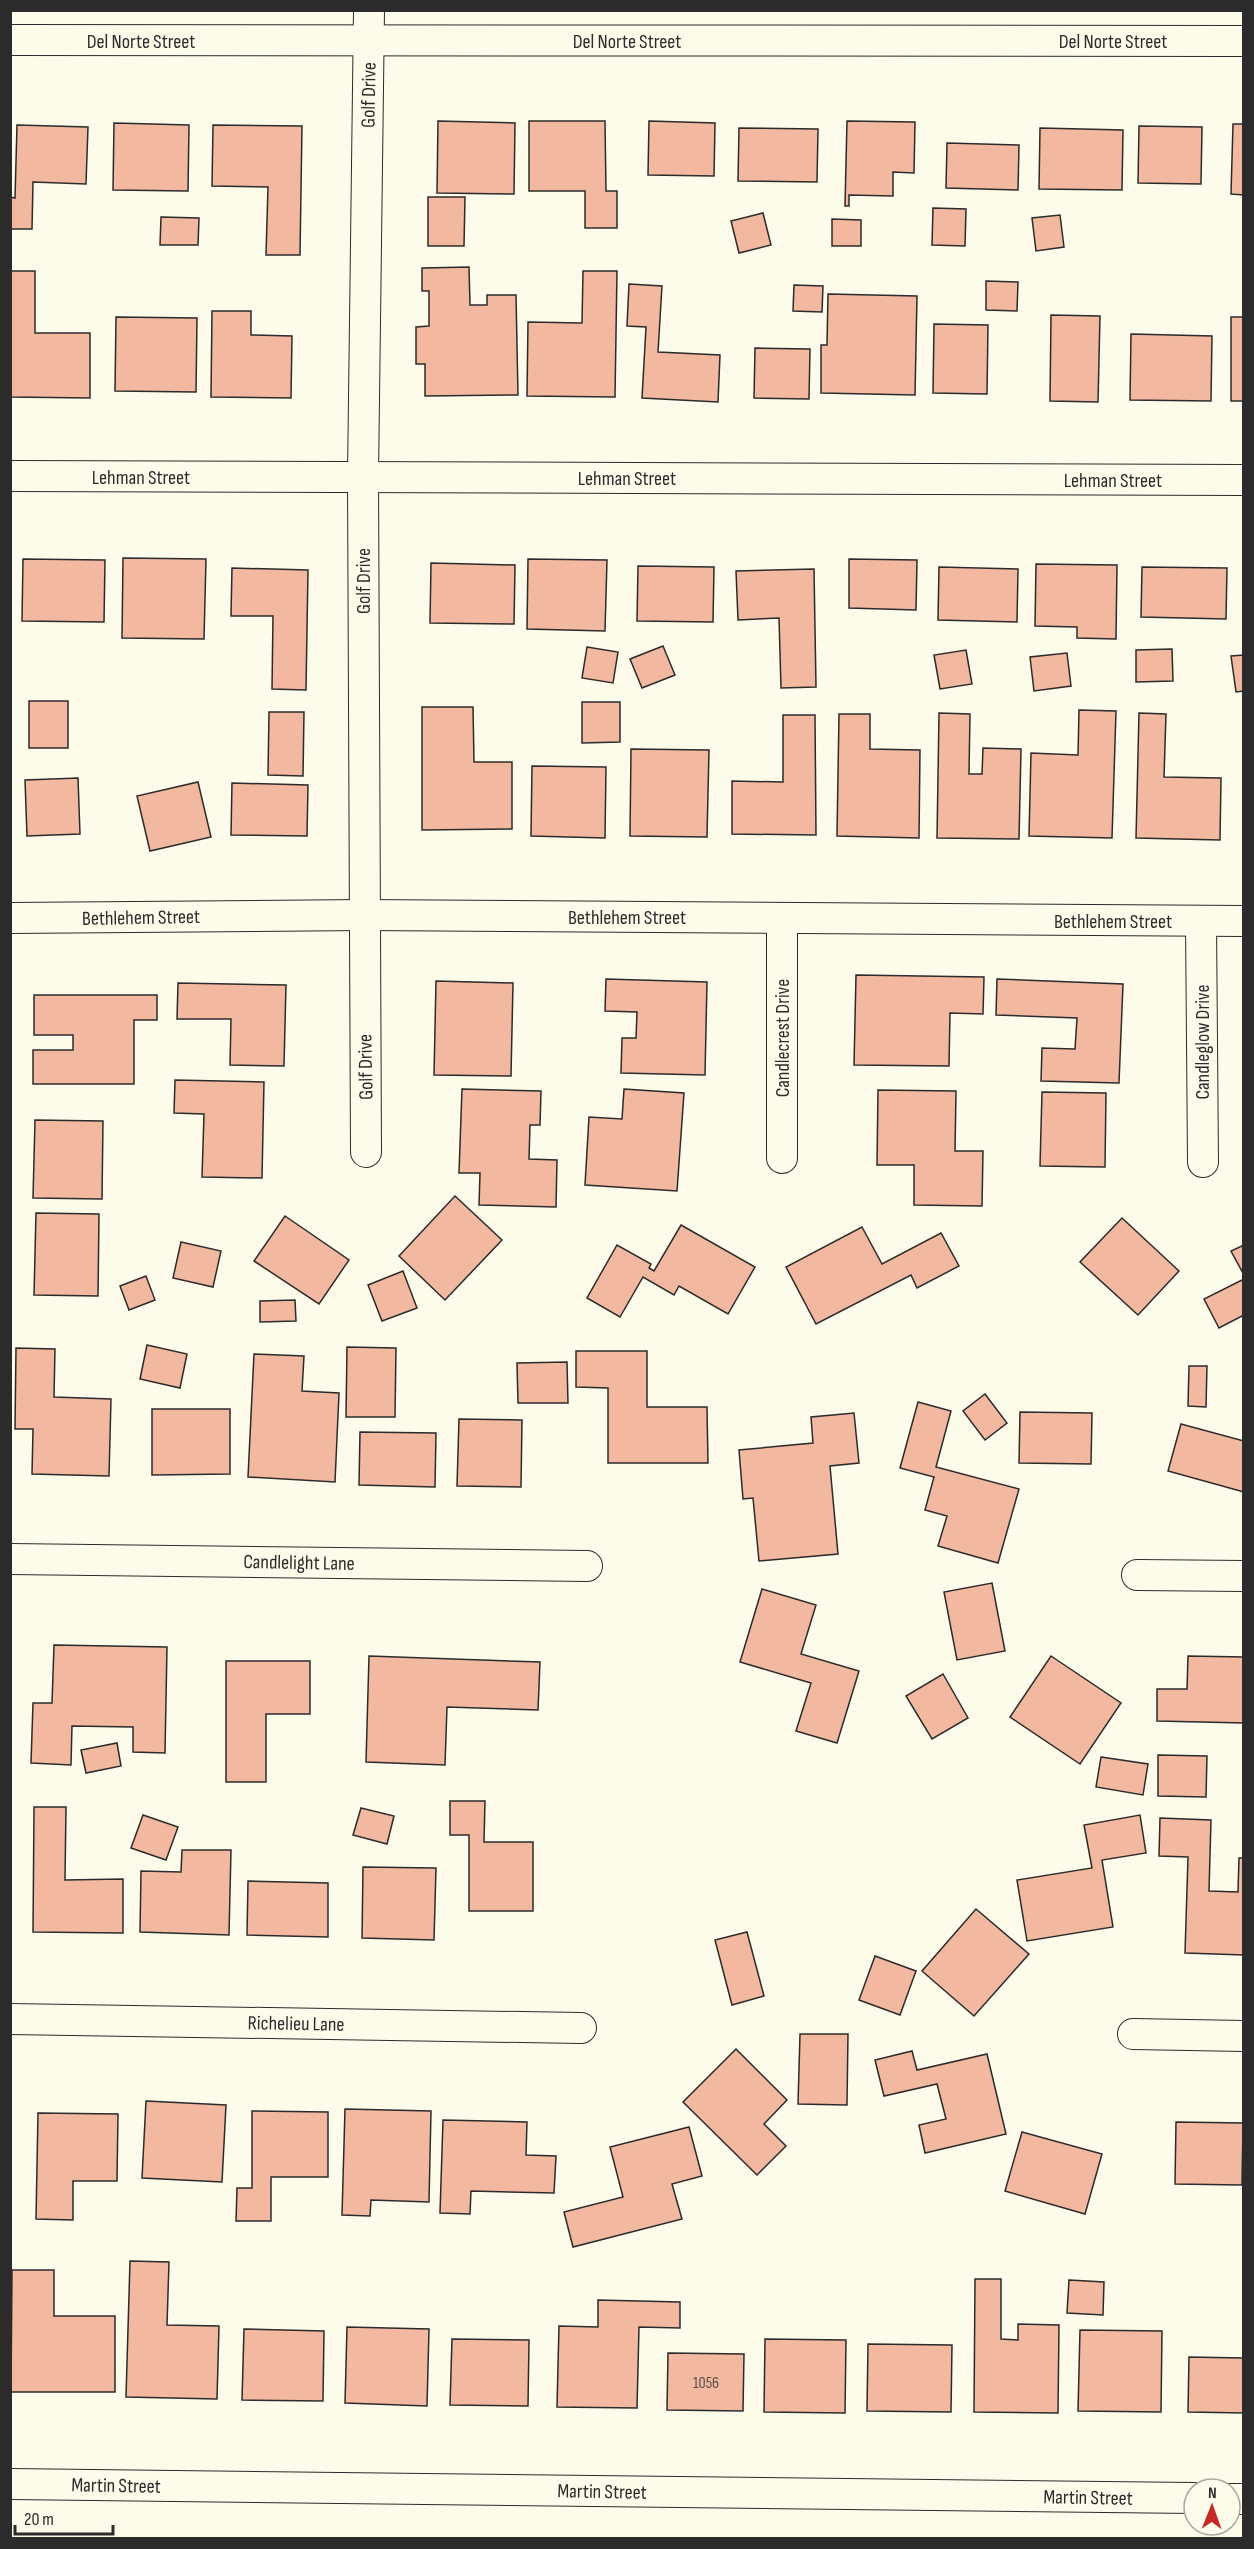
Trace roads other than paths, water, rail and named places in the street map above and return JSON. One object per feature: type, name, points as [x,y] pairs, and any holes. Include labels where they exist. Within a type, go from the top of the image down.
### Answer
[{"type":"street","name":"Golf Drive","points":[[366,1152],[363,915],[363,477],[369,10]]},
{"type":"street","name":"Del Norte Street","points":[[10,40],[1244,41]]},
{"type":"street","name":"Lehman Street","points":[[10,476],[1244,480]]},
{"type":"street","name":"Bethlehem Street","points":[[10,918],[363,915],[1244,921]]},
{"type":"street","name":"Candlecrest Drive","points":[[782,918],[782,1158]]},
{"type":"street","name":"Candleglow Drive","points":[[1201,921],[1203,1162]]},
{"type":"street","name":"Candlelight Lane","points":[[10,1559],[587,1566]]},
{"type":"street","points":[[1137,1575],[1244,1576]]},
{"type":"street","name":"Richelieu Lane","points":[[10,2019],[581,2028]]},
{"type":"street","points":[[1133,2034],[1244,2036]]},
{"type":"street","name":"Martin Street","points":[[10,2484],[1182,2498]]}]
